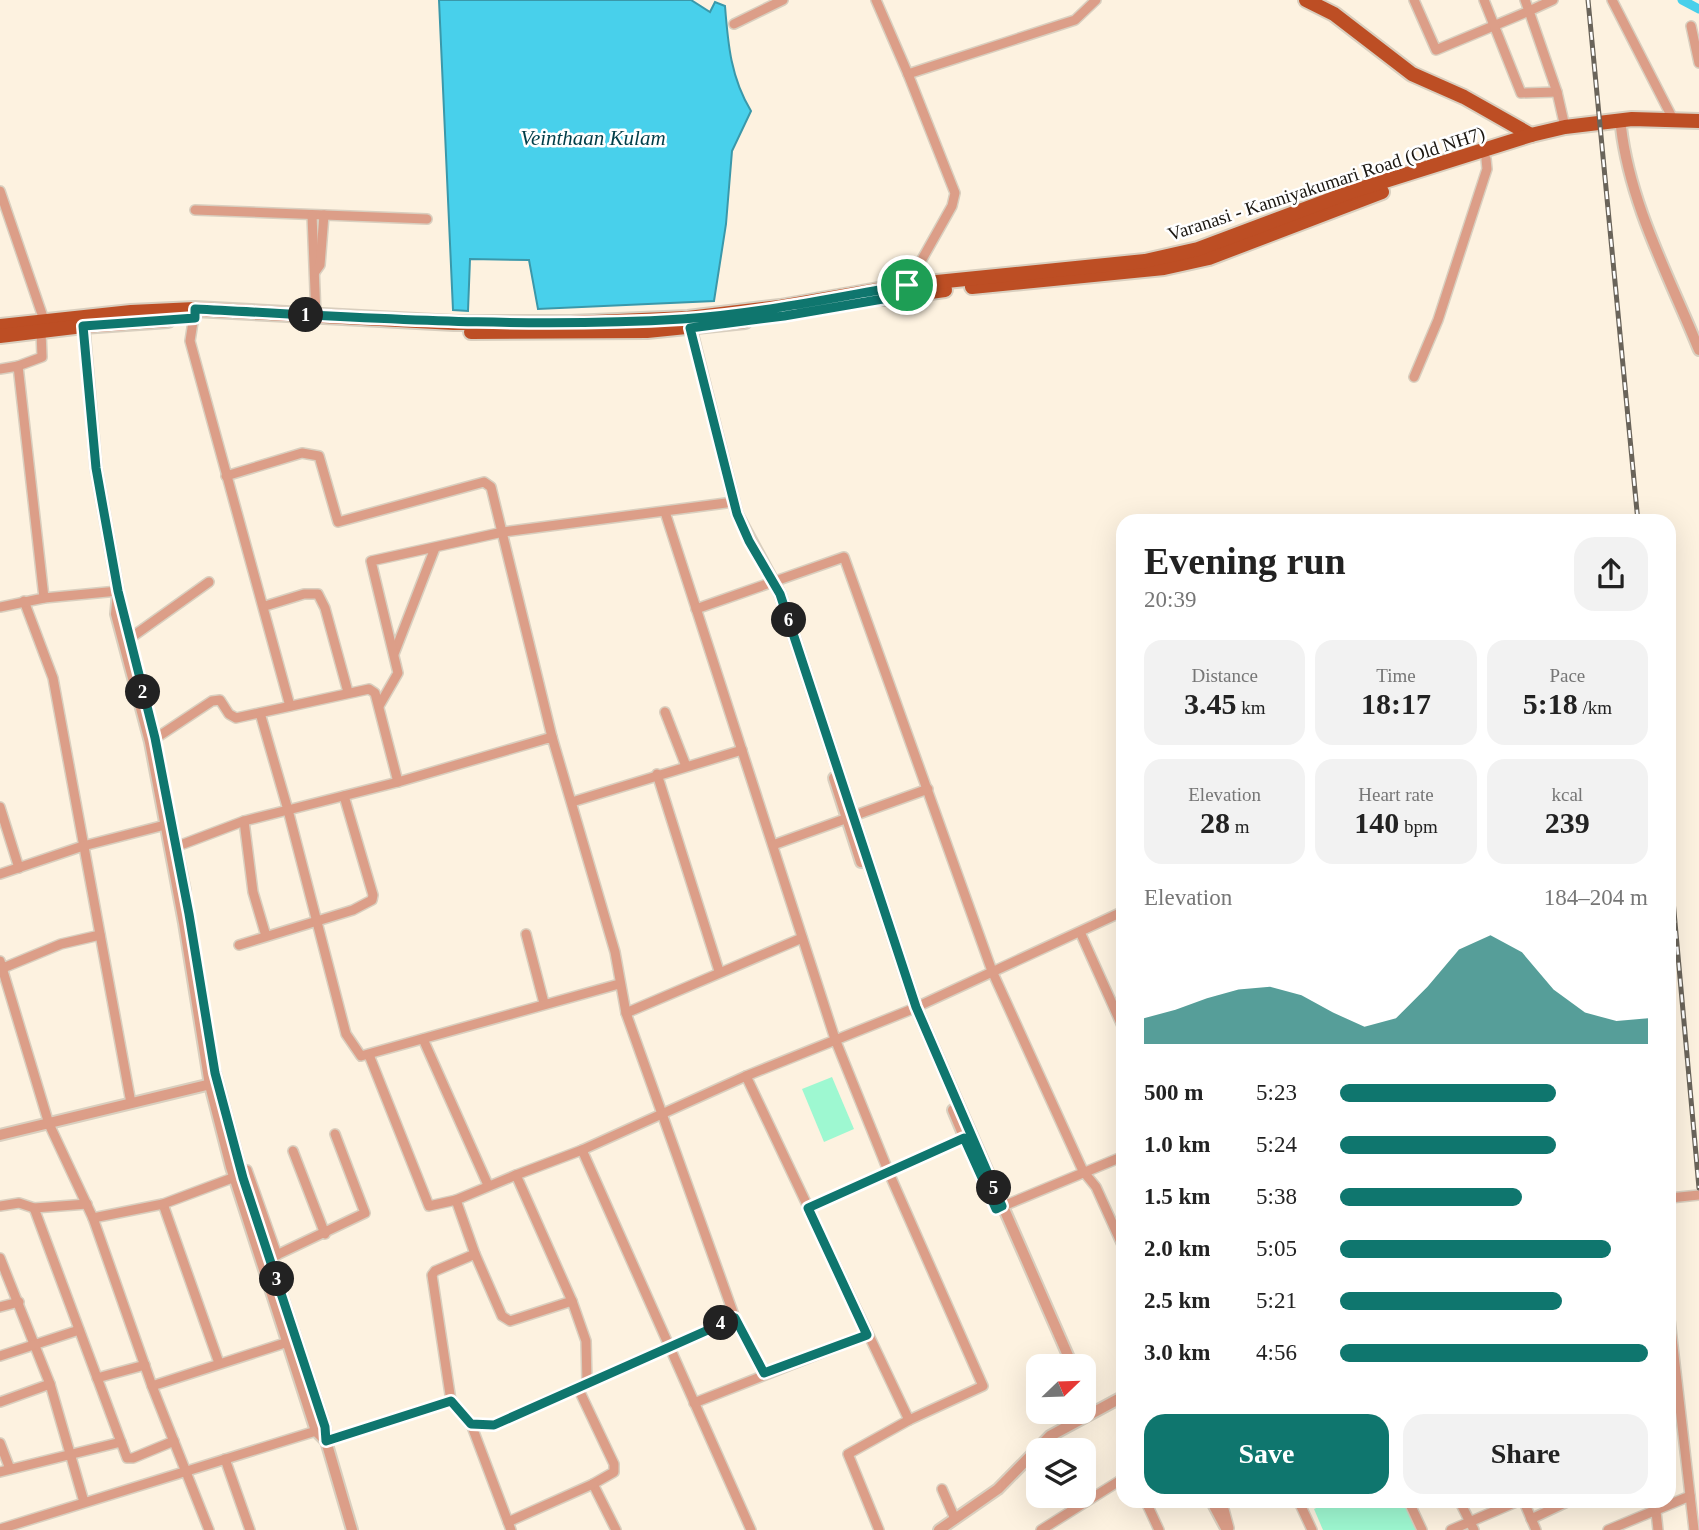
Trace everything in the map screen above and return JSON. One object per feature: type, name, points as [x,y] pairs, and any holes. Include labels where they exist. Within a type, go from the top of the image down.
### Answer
[{"type":"main road","points":[[1306,0],[1334,14],[1412,74],[1464,97],[1531,135]]},
{"type":"main road","name":"Varanasi - Kanniyakumari Road (Old NH7)","points":[[195,314],[511,334],[686,323],[780,307],[1145,261],[1198,250],[1353,191],[1531,135],[1565,127],[1632,119],[1643,122]]},
{"type":"main road","name":"Varanasi - Kanniyakumari Road (Old NH7)","points":[[906,290],[1164,268],[1209,258],[1372,195],[1519,148],[1570,134],[1643,122],[1699,121]]},
{"type":"main road","name":"Varanasi - Kanniyakumari Road (Old NH7)","points":[[0,336],[42,326],[83,321],[195,314],[316,316],[454,323],[686,323]]},
{"type":"main road","name":"Varanasi - Kanniyakumari Road (Old NH7)","points":[[0,326],[42,326]]},
{"type":"street","points":[[734,24],[783,0]]},
{"type":"street","points":[[876,0],[955,193],[951,206],[906,290]]},
{"type":"street","points":[[908,74],[1075,20],[1096,0]]},
{"type":"street","points":[[1414,0],[1436,50],[1553,0]]},
{"type":"street","points":[[1484,0],[1521,93],[1557,92]]},
{"type":"street","points":[[1525,0],[1557,92],[1565,127]]},
{"type":"street","points":[[1612,0],[1674,121]]},
{"type":"street","points":[[1691,26],[1699,63]]},
{"type":"street","points":[[1621,127],[1629,173],[1639,203],[1699,350]]},
{"type":"street","points":[[1414,376],[1438,320],[1487,169],[1486,159]]},
{"type":"street","points":[[0,191],[42,326],[43,357],[0,369]]},
{"type":"street","points":[[195,210],[427,219]]},
{"type":"street","points":[[312,215],[316,316]]},
{"type":"street","points":[[316,272],[320,265],[324,215]]},
{"type":"street","points":[[195,314],[190,341],[226,476],[265,606],[290,706]]},
{"type":"street","points":[[83,321],[96,468],[118,591],[152,740],[214,1084],[234,1177],[270,1258]]},
{"type":"street","points":[[686,323],[726,503],[742,544],[770,581]]},
{"type":"street","points":[[686,323],[737,514],[770,581],[913,1008],[964,1138],[1067,1354]]},
{"type":"street","points":[[18,366],[44,598]]},
{"type":"street","points":[[226,476],[302,453],[319,456],[338,522],[484,482],[495,495],[552,737],[615,952],[626,1013],[664,1113],[735,1318],[764,1373]]},
{"type":"street","points":[[379,706],[397,673],[371,561],[503,532],[726,503]]},
{"type":"street","points":[[665,512],[835,1039],[889,1173],[983,1386],[909,1420],[848,1454],[879,1530]]},
{"type":"street","points":[[393,655],[435,548]]},
{"type":"street","points":[[696,609],[844,557],[992,971],[1083,1171],[1096,1187],[1116,1231]]},
{"type":"street","points":[[129,639],[209,582]]},
{"type":"street","points":[[0,607],[44,598],[118,591]]},
{"type":"street","points":[[118,591],[116,614],[152,740],[165,825],[172,848]]},
{"type":"street","points":[[265,606],[304,594],[318,594],[325,608],[348,692]]},
{"type":"street","points":[[24,601],[53,678],[131,1103]]},
{"type":"street","points":[[152,740],[212,701],[220,700],[229,714],[236,718],[348,692],[373,690],[398,782]]},
{"type":"street","points":[[665,712],[686,766]]},
{"type":"street","points":[[260,713],[346,1034],[361,1056],[619,984]]},
{"type":"street","points":[[172,848],[244,821],[398,782],[552,737]]},
{"type":"street","points":[[572,802],[742,750]]},
{"type":"street","points":[[657,774],[719,971]]},
{"type":"street","points":[[773,845],[928,789]]},
{"type":"street","points":[[239,945],[366,905],[373,895],[344,796]]},
{"type":"street","points":[[0,807],[19,868]]},
{"type":"street","points":[[244,821],[253,892],[266,936]]},
{"type":"street","points":[[0,874],[83,846],[165,825]]},
{"type":"street","points":[[369,1055],[429,1206],[456,1200],[488,1185],[582,1150],[746,1076],[913,1008],[1116,915]]},
{"type":"street","points":[[1080,932],[1116,1012]]},
{"type":"street","points":[[526,934],[544,1003]]},
{"type":"street","points":[[100,935],[61,944],[2,964],[49,1124],[93,1218],[152,1386],[209,1530]]},
{"type":"street","points":[[626,1013],[719,971],[802,938]]},
{"type":"street","points":[[913,1008],[1061,1354]]},
{"type":"street","points":[[423,1040],[488,1185]]},
{"type":"street","points":[[746,1076],[909,1420]]},
{"type":"street","points":[[0,1135],[214,1084]]},
{"type":"street","points":[[214,1084],[325,1427],[326,1441],[352,1530]]},
{"type":"street","points":[[270,1258],[365,1213],[335,1134]]},
{"type":"street","points":[[808,1208],[964,1138]]},
{"type":"street","points":[[582,1150],[751,1530]]},
{"type":"street","points":[[293,1151],[325,1234]]},
{"type":"street","points":[[999,1208],[1116,1159]]},
{"type":"street","points":[[247,1170],[288,1342],[316,1431],[326,1441]]},
{"type":"street","points":[[516,1175],[572,1301],[586,1341],[587,1383]]},
{"type":"street","points":[[93,1218],[163,1204],[234,1177]]},
{"type":"street","points":[[1676,1197],[1699,1195]]},
{"type":"street","points":[[456,1200],[475,1254],[502,1316],[510,1321],[572,1301]]},
{"type":"street","points":[[0,1206],[19,1203],[34,1208],[86,1203]]},
{"type":"street","points":[[163,1204],[219,1363]]},
{"type":"street","points":[[34,1208],[127,1458],[174,1441]]},
{"type":"street","points":[[475,1254],[450,1262],[432,1275],[451,1401],[471,1424],[509,1526],[614,1472],[614,1464],[578,1388]]},
{"type":"street","points":[[0,1258],[50,1384],[72,1452],[84,1502]]},
{"type":"street","points":[[0,1307],[19,1302]]},
{"type":"street","points":[[471,1424],[494,1425],[735,1318]]},
{"type":"street","points":[[0,1356],[79,1330]]},
{"type":"street","points":[[694,1403],[764,1373],[867,1335]]},
{"type":"street","points":[[152,1386],[288,1342]]},
{"type":"street","points":[[97,1378],[145,1366]]},
{"type":"street","points":[[1676,1381],[1694,1530]]},
{"type":"street","points":[[0,1402],[50,1384]]},
{"type":"street","points":[[1096,1405],[1116,1399]]},
{"type":"street","points":[[326,1441],[451,1401]]},
{"type":"street","points":[[939,1530],[998,1489],[1065,1424]]},
{"type":"street","points":[[0,1530],[316,1431]]},
{"type":"street","points":[[0,1472],[121,1442]]},
{"type":"street","points":[[0,1443],[10,1469]]},
{"type":"street","points":[[225,1458],[250,1530]]},
{"type":"street","points":[[593,1483],[616,1530]]},
{"type":"street","points":[[1041,1530],[1116,1483]]},
{"type":"street","points":[[942,1489],[955,1519]]},
{"type":"street","points":[[1676,1500],[1690,1496]]},
{"type":"street","points":[[1149,1508],[1159,1530]]},
{"type":"street","points":[[1215,1508],[1228,1530]]},
{"type":"street","points":[[1223,1508],[1228,1530]]},
{"type":"street","points":[[1304,1508],[1312,1530]]},
{"type":"street","points":[[1412,1508],[1422,1530]]},
{"type":"street","points":[[1463,1508],[1472,1527]]},
{"type":"street","points":[[1451,1530],[1472,1527],[1505,1508]]},
{"type":"street","points":[[1526,1508],[1536,1530]]},
{"type":"street","points":[[1531,1519],[1554,1508]]},
{"type":"street","points":[[1608,1530],[1650,1508]]},
{"type":"street","points":[[1656,1508],[1658,1530]]},
{"type":"green space","points":[[832,1077],[854,1129],[824,1142],[802,1089]]},
{"type":"green space","points":[[1406,1508],[1416,1530],[1323,1530],[1314,1509]]},
{"type":"water","name":"Veinthaan Kulam","points":[[439,0],[691,0],[710,12],[715,2],[725,6],[729,48],[735,74],[751,111],[732,151],[726,224],[714,301],[538,309],[529,260],[470,259],[468,311],[453,310]]},
{"type":"waterway","points":[[1682,0],[1699,9]]},
{"type":"railway","points":[[1588,0],[1637,514]]},
{"type":"railway","points":[[1676,933],[1699,1188]]},
{"type":"route","points":[[907,285],[906,295],[784,316],[690,328],[720,456],[737,514],[749,541],[780,594],[916,1007],[1002,1206],[996,1209],[964,1138],[808,1208],[867,1335],[764,1373],[735,1318],[494,1425],[471,1424],[451,1401],[326,1441],[325,1427],[243,1178],[215,1073],[189,914],[155,738],[118,591],[96,468],[83,326],[195,318],[195,309],[454,323],[682,319],[780,307],[907,285]]}]
